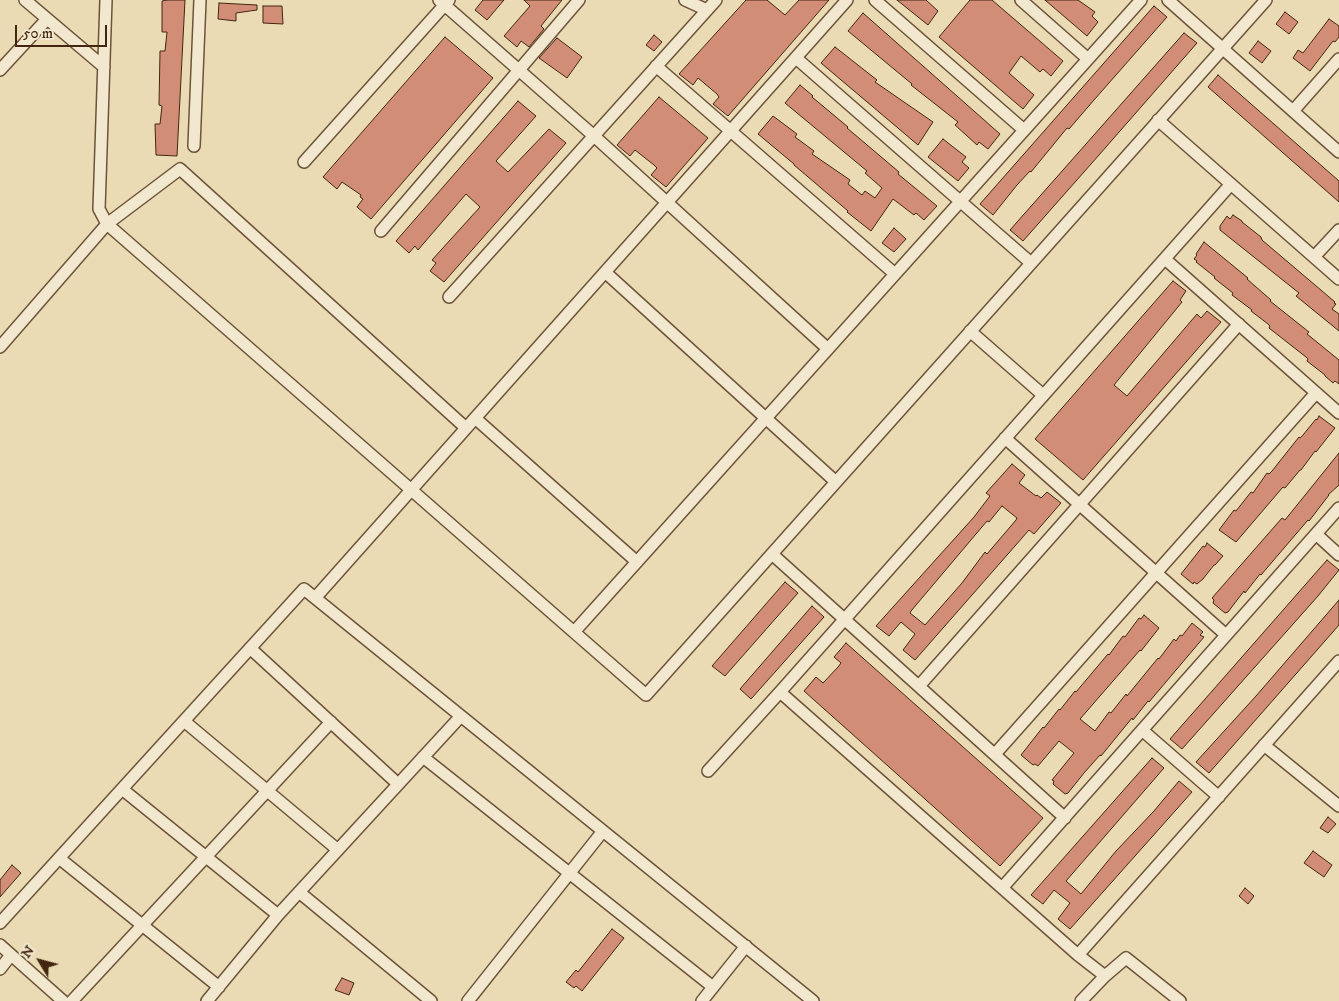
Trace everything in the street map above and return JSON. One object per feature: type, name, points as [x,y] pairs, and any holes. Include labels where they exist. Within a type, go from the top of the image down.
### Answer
[{"type":"street","points":[[25,0],[104,67]]},
{"type":"street","points":[[106,0],[99,209],[107,224],[646,695],[1266,0]]},
{"type":"street","points":[[194,146],[200,0]]},
{"type":"street","points":[[381,230],[579,0]]},
{"type":"street","points":[[685,0],[707,10]]},
{"type":"street","points":[[449,297],[716,0]]},
{"type":"street","points":[[314,598],[847,0]]},
{"type":"street","points":[[875,0],[1024,130]]},
{"type":"street","points":[[1020,0],[1088,59]]},
{"type":"street","points":[[574,632],[1140,0]]},
{"type":"street","points":[[1168,0],[1339,152]]},
{"type":"street","points":[[304,162],[444,1],[828,349]]},
{"type":"street","points":[[0,70],[47,19]]},
{"type":"street","points":[[796,58],[1031,263]]},
{"type":"street","points":[[1293,111],[1339,59]]},
{"type":"street","points":[[656,66],[895,274]]},
{"type":"street","points":[[1158,120],[1339,279]]},
{"type":"street","points":[[0,347],[107,224],[180,169],[466,428]]},
{"type":"street","points":[[708,771],[1232,184]]},
{"type":"street","points":[[1314,257],[1339,230]]},
{"type":"street","points":[[1165,259],[1339,413]]},
{"type":"street","points":[[605,272],[836,482]]},
{"type":"street","points":[[920,686],[1239,324]]},
{"type":"street","points":[[970,331],[1043,396]]},
{"type":"street","points":[[995,754],[1316,392]]},
{"type":"street","points":[[475,418],[637,562]]},
{"type":"street","points":[[1005,438],[1226,635]]},
{"type":"street","points":[[1002,888],[1339,508]]},
{"type":"street","points":[[1316,534],[1339,555]]},
{"type":"street","points":[[772,554],[1065,818]]},
{"type":"street","points":[[0,923],[304,589],[813,1001]]},
{"type":"street","points":[[250,648],[398,784]]},
{"type":"street","points":[[1078,955],[1339,661]]},
{"type":"street","points":[[780,692],[1078,955],[1105,976]]},
{"type":"street","points":[[207,1001],[298,892],[461,716]]},
{"type":"street","points":[[184,721],[338,850]]},
{"type":"street","points":[[72,1001],[331,722]]},
{"type":"street","points":[[1142,730],[1219,797]]},
{"type":"street","points":[[1264,745],[1339,806]]},
{"type":"street","points":[[423,757],[713,987]]},
{"type":"street","points":[[122,788],[278,915]]},
{"type":"street","points":[[468,1001],[603,831]]},
{"type":"street","points":[[60,858],[219,987]]},
{"type":"street","points":[[298,892],[431,1001]]},
{"type":"street","points":[[0,945],[63,1001]]},
{"type":"street","points":[[702,1001],[746,946]]},
{"type":"street","points":[[0,969],[11,955]]},
{"type":"street","points":[[1081,1001],[1126,958],[1180,1001]]},
{"type":"building","points":[[185,0],[177,156],[156,155],[155,124],[160,124],[162,106],[159,105],[160,51],[165,51],[167,32],[162,32],[162,1]]},
{"type":"building","points":[[483,0],[504,0],[487,20],[475,10]]},
{"type":"building","points":[[524,0],[562,0],[541,26],[544,29],[529,47],[521,41],[517,47],[504,36],[530,6]]},
{"type":"building","points":[[746,0],[767,0],[785,15],[799,0],[829,0],[728,116],[713,104],[719,97],[717,94],[698,78],[693,85],[679,74]]},
{"type":"building","points":[[897,0],[926,0],[938,11],[928,25]]},
{"type":"building","points":[[970,0],[992,0],[1063,61],[1051,76],[1043,69],[1040,72],[1021,56],[1009,73],[1034,95],[1023,109],[939,37]]},
{"type":"building","points":[[1045,0],[1078,0],[1095,12],[1092,16],[1098,22],[1087,36]]},
{"type":"building","points":[[219,3],[257,5],[257,10],[236,13],[236,21],[218,19]]},
{"type":"building","points":[[263,6],[282,6],[283,24],[263,23]]},
{"type":"building","points":[[1154,6],[1167,17],[1069,129],[1067,128],[993,215],[980,204]]},
{"type":"building","points":[[1285,12],[1298,22],[1289,34],[1276,24]]},
{"type":"building","points":[[863,13],[1000,134],[988,149],[979,142],[977,145],[955,125],[958,122],[848,31]]},
{"type":"building","points":[[1329,19],[1339,26],[1339,37],[1335,42],[1333,41],[1310,71],[1293,58],[1298,50],[1303,53]]},
{"type":"building","points":[[1184,33],[1197,43],[1023,241],[1010,230]]},
{"type":"building","points":[[654,35],[662,42],[654,51],[646,45]]},
{"type":"building","points":[[445,37],[493,78],[371,219],[357,207],[363,199],[360,197],[361,195],[342,182],[337,189],[323,177]]},
{"type":"building","points":[[557,38],[582,57],[567,78],[539,58]]},
{"type":"building","points":[[1258,41],[1271,51],[1262,63],[1249,53]]},
{"type":"building","points":[[835,47],[877,80],[875,82],[933,122],[918,145],[821,63]]},
{"type":"building","points":[[1218,75],[1339,181],[1339,202],[1208,87]]},
{"type":"building","points":[[800,85],[899,172],[898,174],[937,206],[924,220],[893,199],[871,231],[758,134],[773,116],[797,134],[795,137],[814,151],[812,154],[850,180],[848,184],[862,195],[865,191],[875,198],[882,188],[865,173],[867,171],[785,103]]},
{"type":"building","points":[[659,97],[708,138],[666,187],[651,175],[657,168],[654,165],[635,150],[630,156],[617,145]]},
{"type":"building","points":[[518,101],[536,116],[496,161],[508,172],[549,129],[566,143],[444,282],[430,271],[436,263],[432,260],[480,207],[466,194],[418,250],[415,246],[409,253],[396,241]]},
{"type":"building","points":[[943,139],[966,157],[962,162],[969,168],[958,181],[928,157]]},
{"type":"building","points":[[1233,215],[1335,302],[1336,304],[1332,309],[1339,314],[1339,331],[1296,296],[1299,293],[1220,230],[1220,226],[1227,216],[1230,219]]},
{"type":"building","points":[[894,228],[906,239],[894,252],[882,243]]},
{"type":"building","points":[[1204,242],[1248,278],[1270,301],[1309,332],[1307,334],[1339,360],[1339,384],[1335,381],[1333,383],[1307,361],[1306,357],[1269,328],[1268,324],[1232,295],[1233,293],[1196,262],[1194,259],[1196,254]]},
{"type":"building","points":[[1173,281],[1186,291],[1180,300],[1182,302],[1114,385],[1127,396],[1197,314],[1201,318],[1207,311],[1221,322],[1083,480],[1035,439]]},
{"type":"building","points":[[1319,416],[1335,428],[1301,470],[1285,488],[1283,487],[1236,542],[1219,530],[1234,510],[1236,511],[1251,492],[1253,493],[1267,473],[1269,474],[1272,471],[1299,437],[1303,435]]},
{"type":"building","points":[[1339,453],[1339,485],[1328,495],[1309,521],[1245,593],[1244,591],[1228,612],[1225,613],[1213,603],[1214,600],[1212,598],[1282,518],[1285,520]]},
{"type":"building","points":[[1012,464],[1025,475],[1019,483],[1036,496],[1041,498],[1047,492],[1061,503],[1034,534],[1029,530],[915,660],[903,650],[915,634],[901,622],[889,636],[876,626],[974,517],[990,496],[986,493]],"holes":[[[1002,506],[1017,518],[987,554],[985,552],[962,583],[925,625],[910,613],[987,521],[989,522]]]},
{"type":"building","points":[[1207,543],[1223,556],[1203,579],[1197,584],[1194,582],[1193,584],[1181,574]]},
{"type":"building","points":[[1327,560],[1339,570],[1182,749],[1170,739]]},
{"type":"building","points":[[785,582],[798,593],[725,676],[712,666]]},
{"type":"building","points":[[1339,600],[1339,625],[1209,773],[1196,762]]},
{"type":"building","points":[[812,606],[824,617],[751,699],[740,689]]},
{"type":"building","points":[[1144,615],[1159,628],[1080,719],[1095,731],[1109,712],[1111,713],[1126,694],[1127,696],[1174,639],[1176,641],[1180,635],[1182,636],[1192,623],[1203,632],[1200,635],[1204,637],[1149,702],[1133,720],[1132,718],[1101,756],[1065,794],[1053,784],[1054,781],[1052,780],[1074,753],[1059,741],[1038,766],[1033,765],[1021,755],[1043,727],[1109,655],[1123,636],[1125,637],[1139,618],[1141,619]]},
{"type":"building","points":[[846,643],[1043,818],[1000,866],[804,691],[816,677],[823,683],[838,667],[841,663],[834,657]]},
{"type":"building","points":[[1152,758],[1164,768],[1066,881],[1081,894],[1116,851],[1179,781],[1192,792],[1070,929],[1058,919],[1070,903],[1054,890],[1043,904],[1031,895]]},
{"type":"building","points":[[1328,817],[1336,824],[1328,833],[1320,828]]},
{"type":"building","points":[[1313,851],[1332,865],[1324,877],[1304,863]]},
{"type":"building","points":[[12,865],[21,873],[0,897],[0,880]]},
{"type":"building","points":[[1245,888],[1254,896],[1248,904],[1239,896]]},
{"type":"building","points":[[612,929],[624,938],[582,991],[566,982],[576,970],[578,972]]},
{"type":"building","points":[[342,978],[354,983],[349,995],[335,990]]}]
